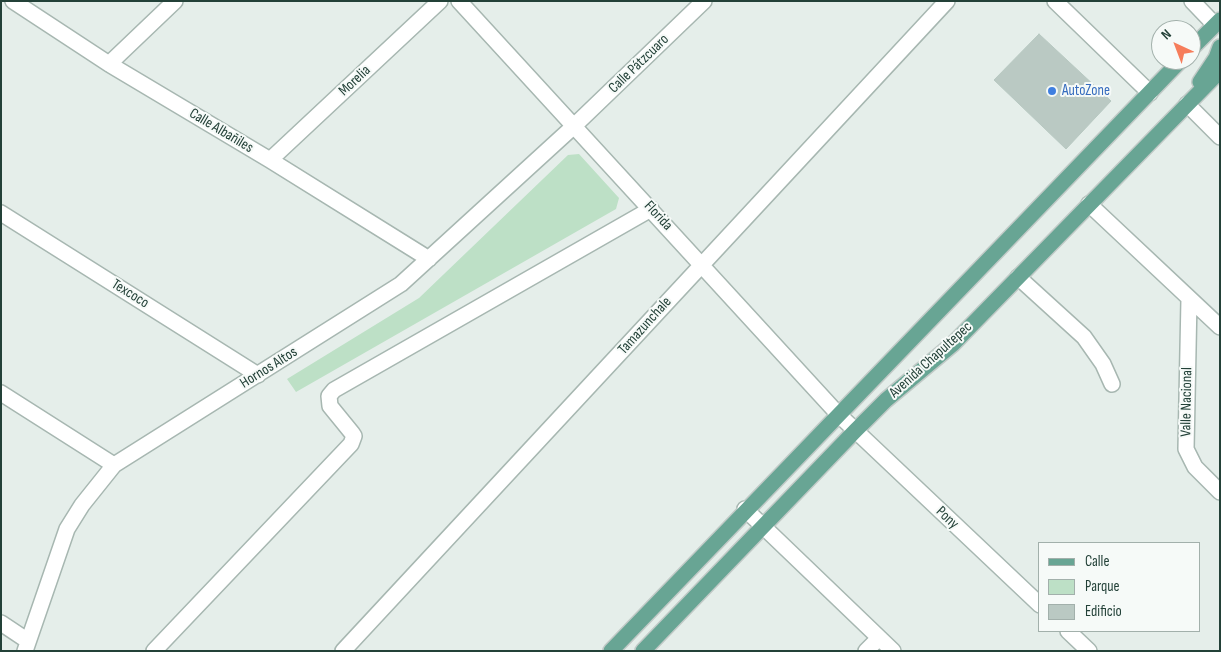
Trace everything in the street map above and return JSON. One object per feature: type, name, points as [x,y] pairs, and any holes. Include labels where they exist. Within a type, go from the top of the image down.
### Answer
[{"type":"main road","points":[[1217,22],[1220,40]]},
{"type":"main road","points":[[1201,39],[1217,22]]},
{"type":"main road","points":[[1186,104],[1216,58],[1220,47]]},
{"type":"main road","name":"Avenida Chapultepec","points":[[611,651],[745,509],[911,342],[1092,150],[1172,70]]},
{"type":"main road","name":"Avenida Chapultepec","points":[[643,651],[855,431],[886,400],[953,344],[1220,71]]},
{"type":"street","name":"Calle Albañiles","points":[[13,1],[110,64],[270,160],[429,259]]},
{"type":"street","points":[[110,64],[175,1]]},
{"type":"street","name":"Morelia","points":[[270,160],[440,1]]},
{"type":"street","name":"Florida","points":[[459,1],[855,431]]},
{"type":"street","name":"Calle Pátzcuaro","points":[[574,126],[704,1]]},
{"type":"street","name":"Tamazunchale","points":[[343,651],[947,1]]},
{"type":"street","points":[[1055,1],[1150,93]]},
{"type":"street","points":[[1192,1],[1217,22]]},
{"type":"street","points":[[1186,104],[1220,137]]},
{"type":"street","name":"Hornos Altos","points":[[27,646],[67,529],[82,505],[114,464],[258,376],[400,284],[574,126]]},
{"type":"street","points":[[1089,204],[1220,327]]},
{"type":"street","points":[[154,651],[351,444],[354,436],[330,406],[329,396],[334,390],[652,209]]},
{"type":"street","name":"Texcoco","points":[[1,213],[258,376]]},
{"type":"street","points":[[1018,277],[1084,337],[1103,364],[1112,384]]},
{"type":"street","name":"Valle Nacional","points":[[1189,299],[1186,449],[1195,468],[1220,492]]},
{"type":"street","points":[[1,393],[114,464]]},
{"type":"street","name":"Pony","points":[[855,431],[1038,602]]},
{"type":"street","points":[[745,509],[893,651]]},
{"type":"street","points":[[1,623],[27,646]]},
{"type":"street","points":[[1069,632],[1089,651]]},
{"type":"street","points":[[866,651],[879,638]]},
{"type":"green space","points":[[579,154],[619,198],[616,209],[296,392],[287,379],[419,298],[568,155]]},
{"type":"building","name":"AutoZone","points":[[1039,34],[1111,101],[1066,149],[994,80]]},
{"type":"place","name":"AutoZone","points":[[1052,91]]}]
